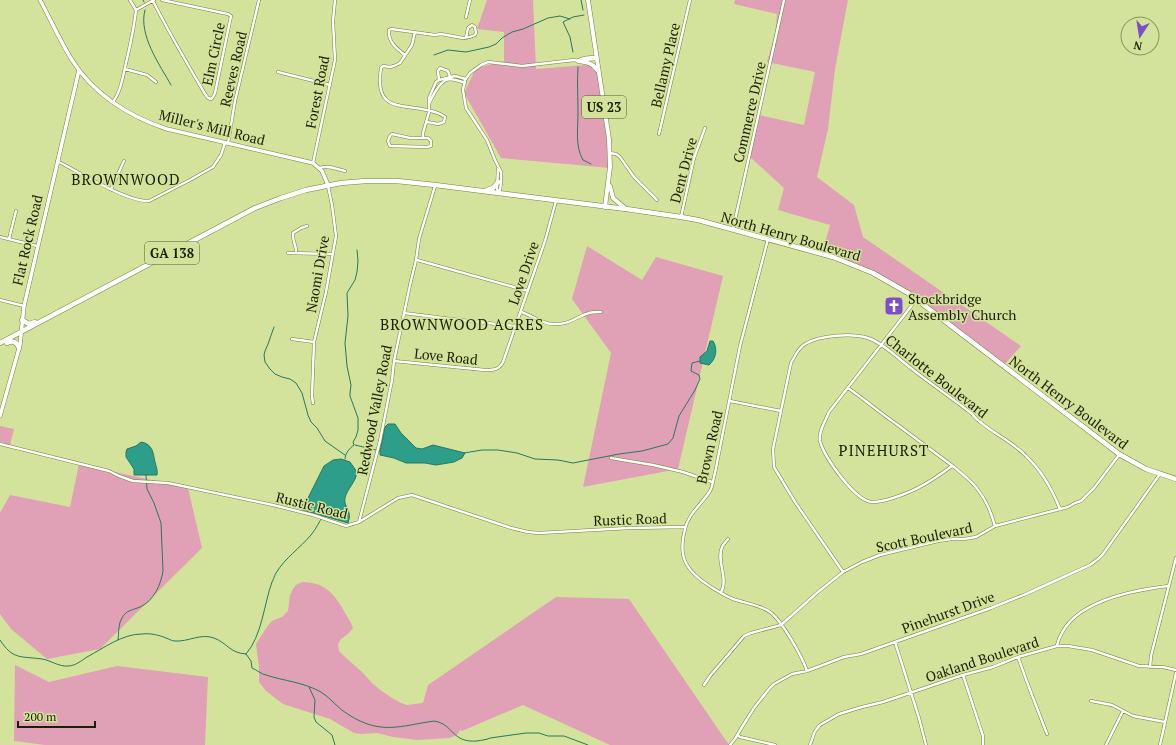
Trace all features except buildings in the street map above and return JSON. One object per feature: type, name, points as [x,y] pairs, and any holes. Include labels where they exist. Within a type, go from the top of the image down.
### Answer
[{"type":"highway","name":"GA 138","points":[[0,345],[40,321],[255,208],[289,195],[328,185],[348,182],[397,181],[606,207]]},
{"type":"highway","points":[[485,191],[494,188],[498,182]]},
{"type":"highway","name":"North Henry Boulevard","points":[[606,207],[681,217],[733,229],[815,251],[851,263],[883,278],[916,300],[1119,454],[1146,469],[1176,479]]},
{"type":"highway","points":[[22,320],[29,324],[40,321]]},
{"type":"highway","points":[[0,345],[14,341],[18,344],[19,348]]},
{"type":"main road","name":"US 23","points":[[588,0],[609,139],[609,183],[606,207]]},
{"type":"main road","points":[[578,61],[595,66],[599,74]]},
{"type":"main road","name":"US 23","points":[[609,183],[614,198],[626,209]]},
{"type":"street","name":"Miller's Mill Road","points":[[40,0],[72,61],[79,70],[89,82],[131,114],[157,125],[313,164],[320,168]]},
{"type":"street","points":[[114,102],[125,69],[132,40],[136,10],[130,0]]},
{"type":"street","points":[[136,10],[154,0]]},
{"type":"street","name":"Elm Circle","points":[[154,0],[177,46],[205,94],[211,99],[215,93],[231,16],[228,14],[162,0]]},
{"type":"street","name":"Reeves Road","points":[[57,161],[111,189],[134,199],[144,201],[156,199],[213,167],[227,142],[259,0]]},
{"type":"street","name":"Forest Road","points":[[313,164],[335,60],[333,21],[336,0]]},
{"type":"street","points":[[466,17],[470,0]]},
{"type":"street","name":"Bellamy Place","points":[[659,134],[690,0]]},
{"type":"street","name":"Commerce Drive","points":[[733,229],[784,0]]},
{"type":"street","points":[[405,55],[394,46],[389,37],[389,30],[391,29],[435,35],[441,34],[466,38],[470,38],[476,33],[475,27],[472,25],[468,28],[466,38]]},
{"type":"street","points":[[415,32],[412,45],[397,65],[390,67],[383,66],[381,68],[380,87],[382,96],[386,101],[394,105],[429,110],[442,115],[445,120],[444,122],[438,124],[427,122]]},
{"type":"street","points":[[499,193],[502,178],[501,172],[486,140],[466,108],[464,95],[465,83],[470,73],[481,64],[488,62],[522,66],[597,58]]},
{"type":"street","points":[[423,137],[422,133],[427,122],[429,110],[429,98],[439,80],[438,71],[440,68],[448,70],[450,77]]},
{"type":"street","points":[[125,69],[147,75],[156,82]]},
{"type":"street","name":"Flat Rock Road","points":[[0,416],[19,348],[24,306],[79,70]]},
{"type":"street","points":[[278,72],[330,84]]},
{"type":"street","points":[[439,80],[459,76],[466,79]]},
{"type":"street","points":[[429,104],[441,82],[452,79],[465,83]]},
{"type":"street","name":"Dent Drive","points":[[681,217],[694,158],[705,128]]},
{"type":"street","points":[[392,134],[410,138],[423,137],[430,139],[431,146],[390,146],[388,141],[392,134]]},
{"type":"street","points":[[610,153],[616,154],[620,157],[634,177],[657,200]]},
{"type":"street","points":[[111,189],[124,161]]},
{"type":"street","points":[[328,185],[320,168],[329,167],[345,170]]},
{"type":"street","points":[[498,168],[497,189],[499,193]]},
{"type":"street","name":"Naomi Drive","points":[[313,403],[314,342],[326,292],[336,236],[328,185]]},
{"type":"street","name":"Redwood Valley Road","points":[[359,522],[380,441],[392,380],[394,361],[416,260],[419,239],[435,185]]},
{"type":"street","name":"Love Drive","points":[[495,369],[501,366],[503,362],[545,241],[556,201]]},
{"type":"street","points":[[9,239],[16,211]]},
{"type":"street","points":[[296,253],[297,248],[293,237],[294,233],[307,226]]},
{"type":"street","points":[[0,237],[37,246]]},
{"type":"street","name":"Brown Road","points":[[768,239],[740,346],[715,473],[710,490],[685,527],[683,551],[687,565],[691,572],[704,582],[730,598],[761,607],[772,613],[803,660],[807,671]]},
{"type":"street","points":[[288,253],[332,254]]},
{"type":"street","points":[[416,260],[528,291]]},
{"type":"street","points":[[0,300],[24,306]]},
{"type":"street","points":[[916,300],[829,412],[822,428],[820,440],[825,452],[839,474],[854,493],[862,499],[871,502],[878,502],[919,488],[952,466]]},
{"type":"street","points":[[520,312],[553,324],[564,324],[588,313],[601,312]]},
{"type":"street","points":[[404,313],[515,326]]},
{"type":"street","name":"Charlotte Boulevard","points":[[844,572],[795,502],[774,468],[773,449],[791,363],[797,352],[804,344],[818,339],[859,335],[870,338],[881,345],[978,421],[1025,455],[1043,475],[1057,500],[1060,509]]},
{"type":"street","points":[[292,340],[314,342]]},
{"type":"street","name":"Love Road","points":[[394,361],[485,370],[495,369]]},
{"type":"street","points":[[848,388],[926,445],[968,479],[978,490],[991,513],[995,526]]},
{"type":"street","points":[[730,401],[781,410]]},
{"type":"street","name":"Rustic Road","points":[[0,444],[109,471],[133,481],[168,484],[266,504],[312,515],[346,526],[359,522],[398,498],[412,495],[511,528],[528,532],[539,533],[629,528],[685,527]]},
{"type":"street","name":"Scott Boulevard","points":[[704,685],[744,636],[781,625],[818,592],[844,572],[862,562],[880,555],[938,541],[952,539],[964,540],[976,537],[995,526],[1068,507],[1081,501],[1094,488],[1119,454]]},
{"type":"street","points":[[611,458],[684,472],[712,482]]},
{"type":"street","name":"Pinehurst Drive","points":[[730,745],[754,708],[769,689],[792,674],[807,671],[844,658],[861,654],[998,605],[1090,565],[1102,554],[1160,474]]},
{"type":"street","points":[[721,592],[723,581],[721,551],[722,546],[728,539]]},
{"type":"street","points":[[1150,667],[1151,656],[1176,558]]},
{"type":"street","points":[[1057,646],[1063,630],[1076,617],[1086,610],[1114,596],[1168,586]]},
{"type":"street","points":[[895,642],[926,745]]},
{"type":"street","name":"Oakland Boulevard","points":[[810,745],[815,731],[820,725],[839,714],[911,693],[963,675],[993,667],[1018,657],[1057,646],[1068,646],[1092,650],[1113,656],[1132,664],[1176,670]]},
{"type":"street","points":[[1018,657],[1047,734]]},
{"type":"street","points":[[1160,745],[1176,673]]},
{"type":"street","points":[[963,675],[983,736],[983,745]]},
{"type":"street","points":[[1091,701],[1112,705],[1133,716],[1165,722]]},
{"type":"street","points":[[1106,745],[1123,711]]},
{"type":"street","points":[[737,735],[775,745]]},
{"type":"shaded area","points":[[487,0],[533,0],[536,69],[599,64],[608,128],[610,168],[501,158],[464,93],[476,68],[504,61],[504,32],[477,29]]},
{"type":"shaded area","points":[[735,0],[848,0],[835,69],[828,129],[817,177],[854,205],[863,237],[1021,346],[1004,365],[913,296],[869,270],[822,254],[830,225],[778,210],[784,188],[749,156],[759,115],[804,125],[815,72],[767,62],[775,34],[777,14],[734,4]]},
{"type":"shaded area","points":[[587,246],[642,280],[656,257],[723,276],[678,469],[583,487],[611,353],[572,299]]},
{"type":"shaded area","points":[[0,426],[14,429],[10,445],[0,442]]},
{"type":"shaded area","points":[[79,464],[188,488],[202,548],[100,649],[47,659],[11,629],[0,614],[0,513],[10,495],[70,507]]},
{"type":"shaded area","points":[[302,582],[316,584],[328,590],[336,599],[350,621],[353,628],[341,639],[338,644],[339,651],[379,689],[392,698],[407,705],[423,703],[428,685],[556,597],[629,599],[729,745],[610,745],[523,705],[462,731],[460,730],[458,734],[450,738],[418,740],[393,737],[377,733],[354,733],[330,719],[283,704],[266,691],[259,682],[256,644],[272,621],[282,617],[288,611],[290,595],[296,585]]},
{"type":"shaded area","points":[[15,665],[49,682],[117,666],[208,677],[205,745],[45,745],[14,741]]},
{"type":"water","points":[[710,341],[713,341],[715,344],[715,357],[709,365],[700,363],[700,357],[707,351]]},
{"type":"water","points":[[388,424],[395,424],[401,433],[416,448],[422,449],[433,445],[465,453],[462,458],[454,462],[436,465],[425,463],[406,463],[394,458],[380,455],[385,427]]},
{"type":"water","points":[[141,442],[145,443],[152,449],[157,475],[134,475],[134,469],[126,457],[126,452],[127,449],[136,446]]},
{"type":"water","points":[[341,459],[350,462],[357,472],[345,498],[345,504],[349,512],[348,523],[300,508],[308,498],[324,466],[333,460]]},
{"type":"waterway","points":[[581,0],[583,10]]},
{"type":"waterway","points":[[145,10],[144,20],[147,39],[156,59],[171,85]]},
{"type":"waterway","points":[[573,52],[570,37],[563,22],[573,17],[584,15]]},
{"type":"waterway","points":[[434,55],[448,50],[466,52],[489,47],[496,44],[512,32],[548,18],[560,16],[570,19]]},
{"type":"waterway","points":[[578,67],[578,144],[580,155],[583,160],[591,164]]},
{"type":"waterway","points":[[345,459],[349,449],[354,445],[353,442],[358,430],[358,418],[350,396],[351,385],[347,366],[345,343],[348,316],[347,293],[355,280],[357,272],[357,250]]},
{"type":"waterway","points":[[274,327],[265,351],[265,362],[275,374],[290,379],[296,383],[302,393],[311,422],[317,428],[325,441],[345,455]]},
{"type":"waterway","points":[[464,453],[482,450],[498,450],[517,453],[535,459],[558,460],[573,463],[642,451],[668,444],[673,438],[679,416],[700,379],[699,375],[691,371],[692,363],[700,361]]},
{"type":"waterway","points":[[355,445],[380,451]]},
{"type":"waterway","points":[[118,640],[120,623],[124,615],[149,601],[159,587],[163,571],[161,523],[147,489],[146,475]]},
{"type":"waterway","points":[[246,654],[256,638],[275,574],[311,535],[323,516]]},
{"type":"waterway","points":[[0,640],[9,651],[18,656],[42,659],[68,666],[78,663],[113,642],[127,636],[154,634],[175,641],[204,636],[214,638],[232,650],[246,654],[251,661],[252,668],[261,673],[300,684],[321,692],[345,713],[371,725],[381,727],[401,727],[434,721],[441,723],[457,736],[469,741],[485,740],[526,733],[539,733],[548,736],[564,736],[588,745]]},
{"type":"waterway","points":[[309,687],[315,700],[314,717],[316,722],[332,735],[335,745]]},
{"type":"place","name":"Stockbridge Assembly Church","points":[[894,306]]},
{"type":"district","name":"BROWNWOOD","points":[[126,179]]},
{"type":"district","name":"BROWNWOOD ACRES","points":[[462,324]]},
{"type":"district","name":"PINEHURST","points":[[884,450]]}]
